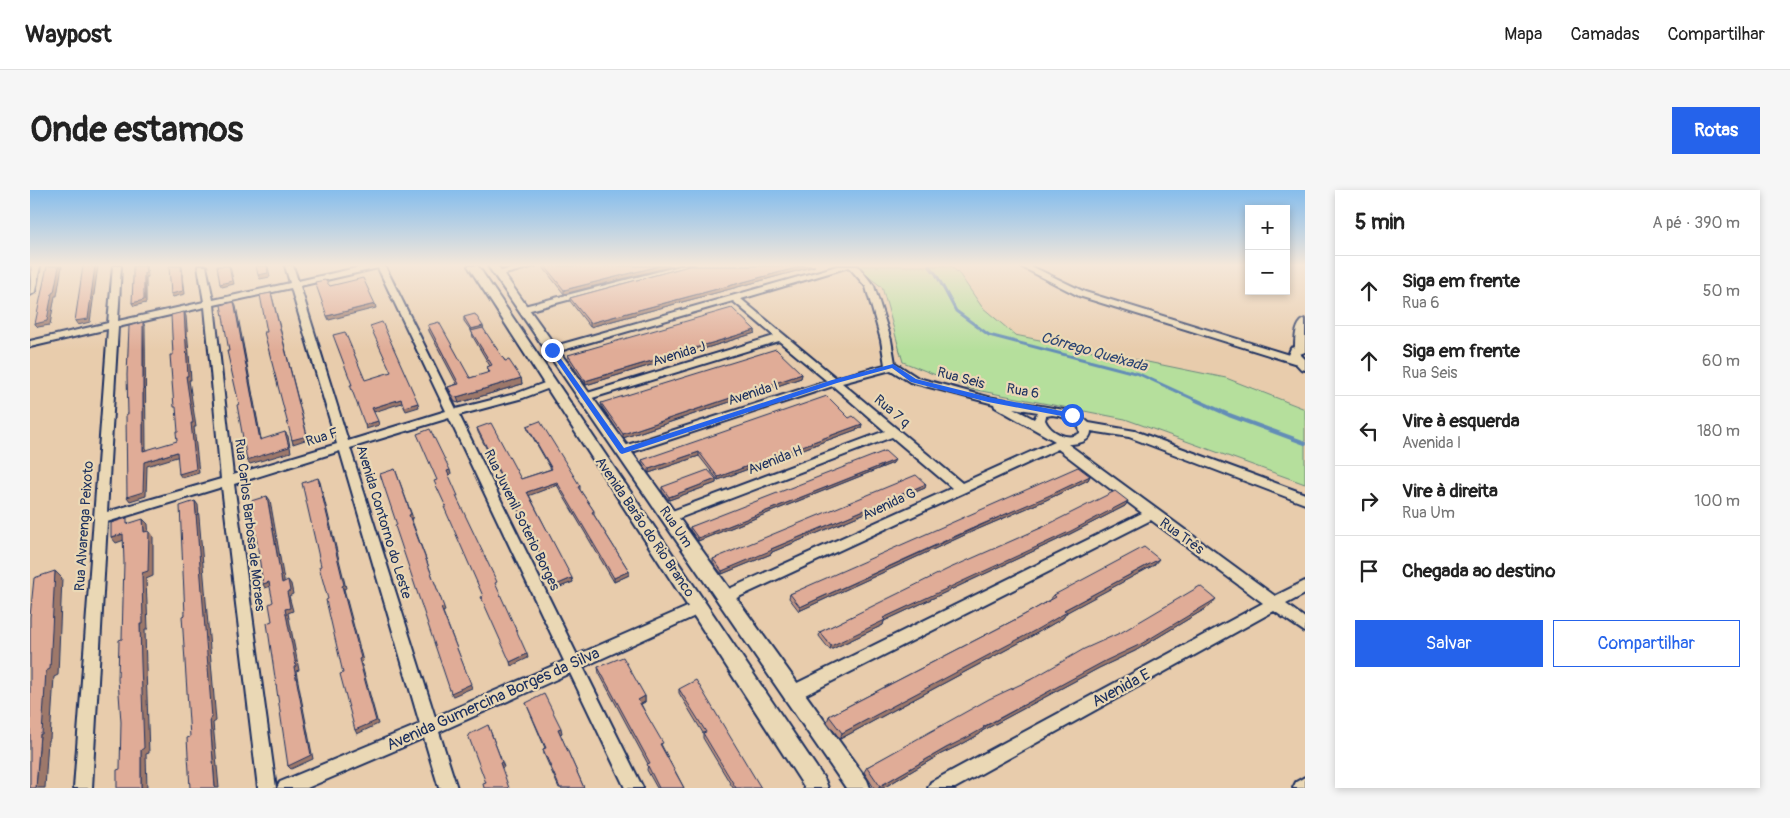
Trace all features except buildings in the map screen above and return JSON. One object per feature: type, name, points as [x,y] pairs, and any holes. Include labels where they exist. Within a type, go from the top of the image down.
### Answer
[{"type":"street","name":"Rua Alvarenga Peixoto","points":[[83,788],[115,294]]},
{"type":"street","name":"Rua Carlos Barbosa de Moraes","points":[[207,294],[226,481],[268,788]]},
{"type":"street","points":[[30,344],[252,294]]},
{"type":"street","name":"Avenida Contorno do Leste","points":[[297,294],[448,788]]},
{"type":"street","name":"Rua Juvenil Soterio Borges","points":[[395,294],[634,788]]},
{"type":"street","name":"Avenida Barão do Rio Branco","points":[[491,294],[817,788]]},
{"type":"street","name":"Rua Um","points":[[513,294],[860,788]]},
{"type":"street","points":[[523,309],[582,294]]},
{"type":"street","points":[[552,350],[749,294]]},
{"type":"street","points":[[872,294],[886,340],[890,364],[893,366]]},
{"type":"street","points":[[1082,294],[1302,363]]},
{"type":"street","name":"Rua 7 q","points":[[735,298],[960,488]]},
{"type":"street","points":[[1302,363],[1294,355],[1295,351],[1302,348],[1300,335],[1305,322]]},
{"type":"street","name":"Avenida J","points":[[585,397],[781,337]]},
{"type":"street","name":"Avenida I","points":[[622,451],[834,382],[893,366]]},
{"type":"street","name":"Rua Seis","points":[[893,366],[914,380],[988,400]]},
{"type":"street","name":"Rua F","points":[[101,519],[453,413],[519,396],[551,384]]},
{"type":"street","name":"Rua 6","points":[[988,400],[1072,415],[1085,426]]},
{"type":"street","name":"Rua Três","points":[[988,400],[1043,428],[1063,442],[1152,514],[1305,626]]},
{"type":"street","points":[[1043,428],[1039,420],[1040,417],[1042,414],[1052,411]]},
{"type":"street","points":[[1085,426],[1131,434],[1305,499]]},
{"type":"street","name":"Avenida G","points":[[725,597],[960,488],[1063,442],[1083,437],[1087,430],[1085,426]]},
{"type":"street","name":"Avenida H","points":[[669,517],[893,432]]},
{"type":"street","points":[[793,693],[1152,514]]},
{"type":"street","name":"Avenida E","points":[[937,788],[1305,587]]},
{"type":"street","name":"Avenida Gumercina Borges da Silva","points":[[286,788],[429,728],[699,608]]},
{"type":"green space","points":[[884,294],[973,294],[982,307],[1015,335],[1226,378],[1305,409],[1305,484],[1125,419],[971,389],[903,362]]},
{"type":"waterway","name":"Córrego Queixada","points":[[947,294],[956,311],[989,335],[1139,374],[1198,401]]},
{"type":"waterway","name":"Córrego Queixada","points":[[1196,400],[1229,415],[1305,443]]},
{"type":"route","points":[[552,350],[622,451],[834,382],[893,366],[914,380],[988,400],[1072,415]]}]
